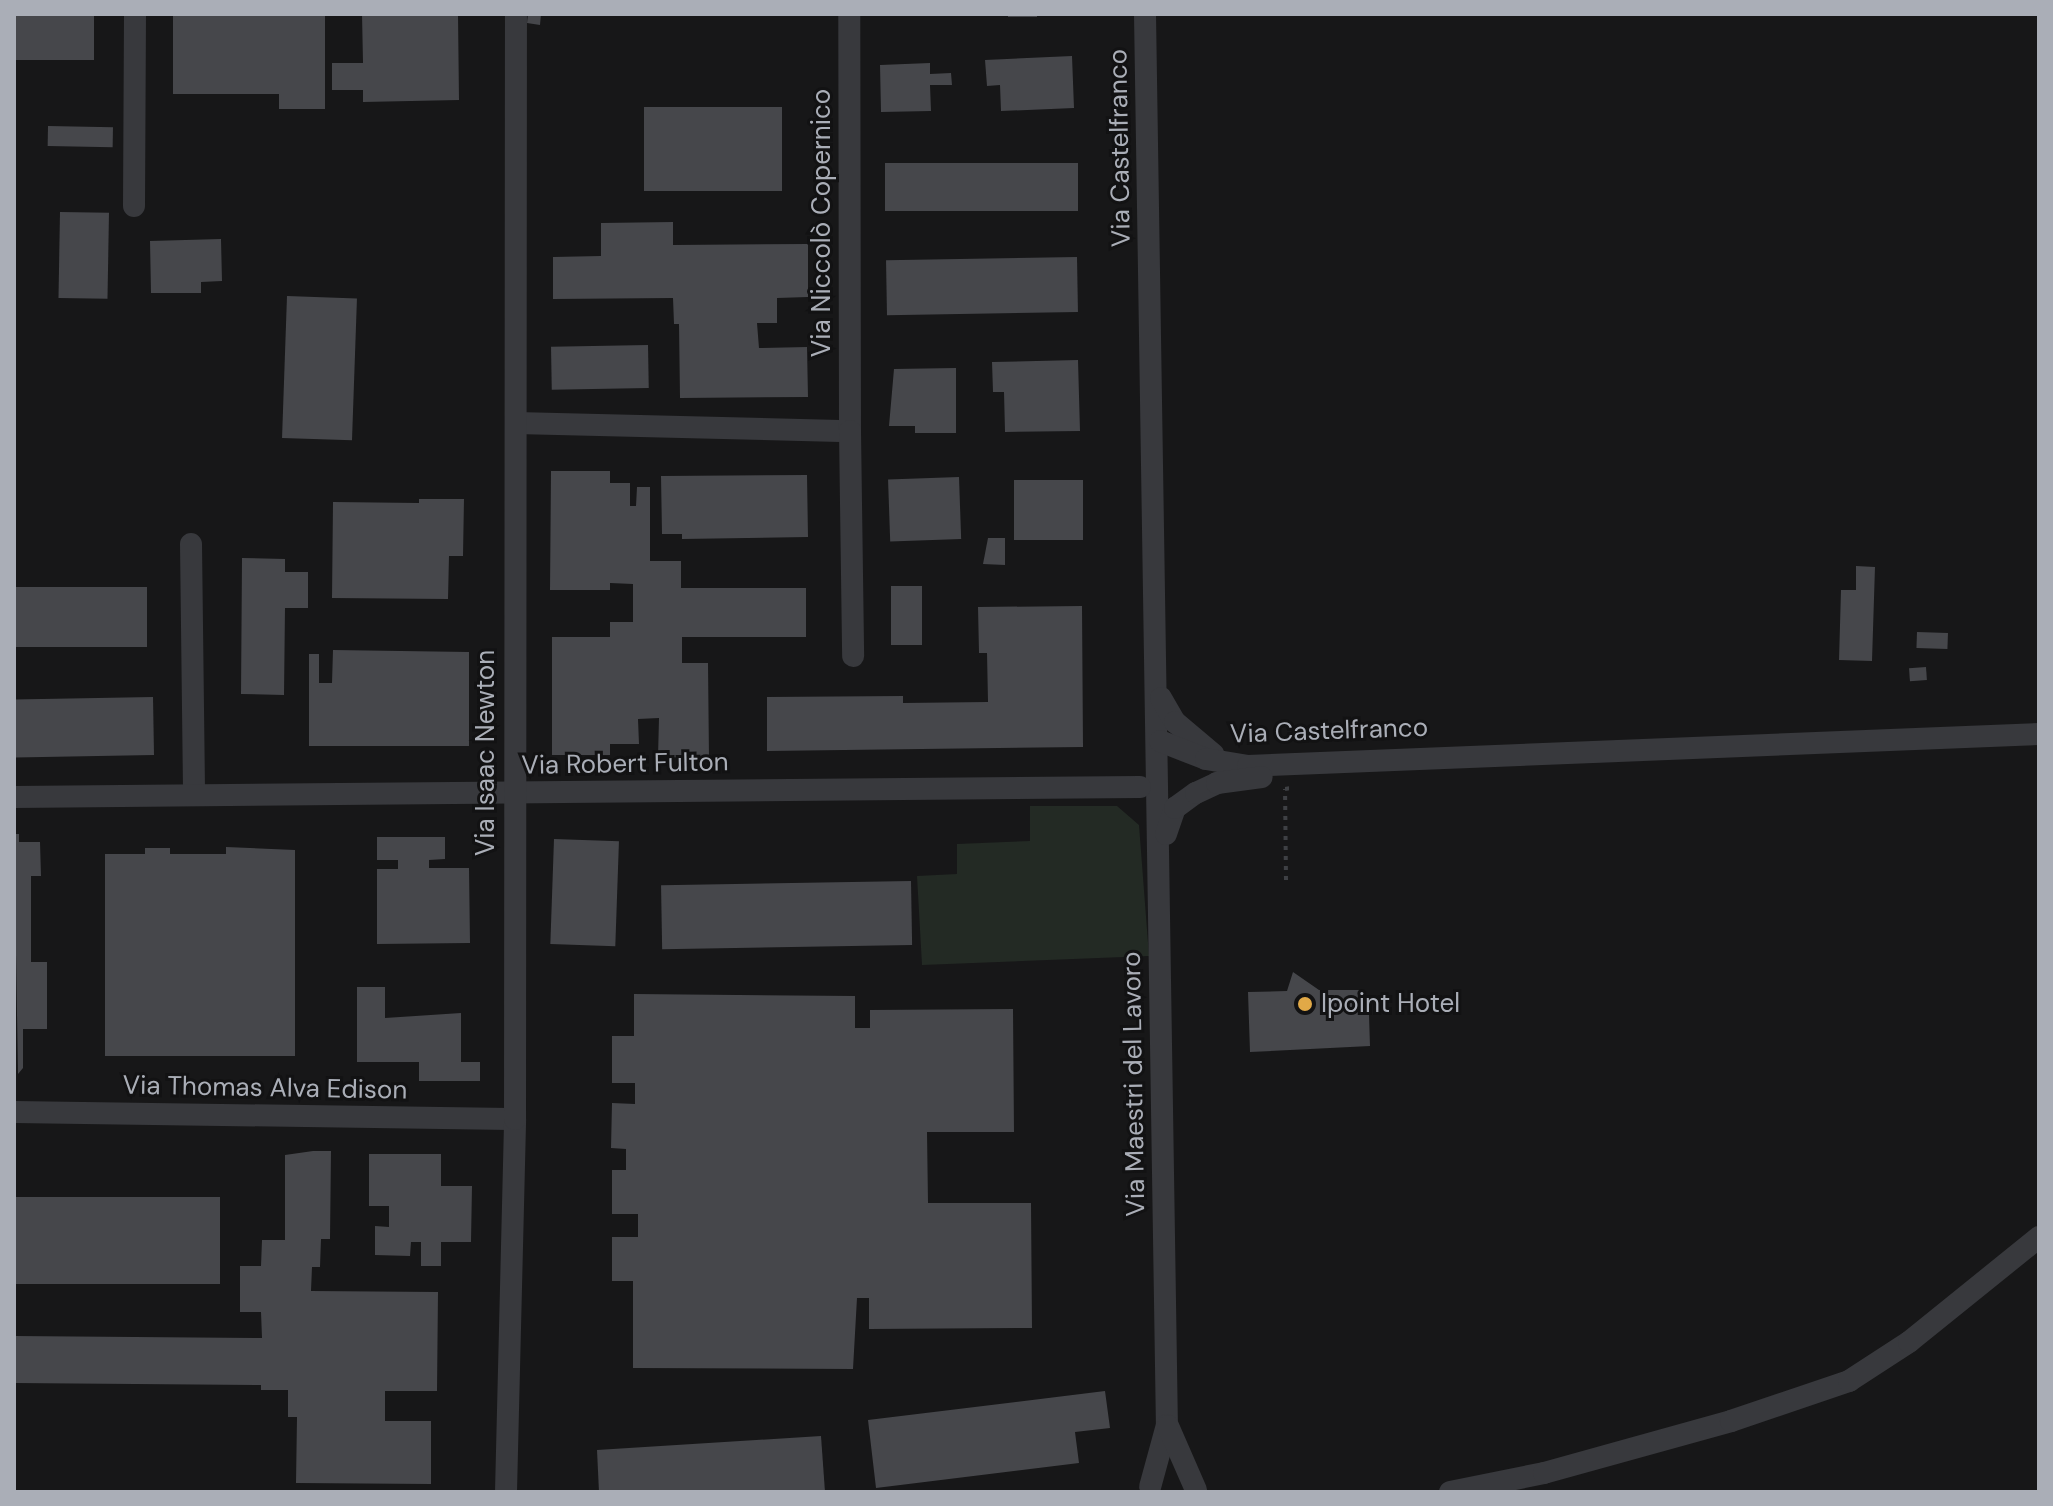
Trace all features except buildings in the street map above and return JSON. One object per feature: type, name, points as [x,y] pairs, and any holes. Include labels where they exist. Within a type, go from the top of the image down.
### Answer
[{"type":"street","points":[[134,206],[135,14]]},
{"type":"street","name":"Via Isaac Newton","points":[[506,1492],[515,1119],[516,14]]},
{"type":"street","name":"Via Niccolò Copernico","points":[[849,14],[853,656]]},
{"type":"street","name":"Via Castelfranco","points":[[1145,14],[1160,741],[1227,764],[1334,763],[2039,734]]},
{"type":"street","points":[[516,423],[850,431]]},
{"type":"street","points":[[191,544],[194,795]]},
{"type":"street","points":[[1158,693],[1175,722],[1227,764]]},
{"type":"street","name":"Via Maestri del Lavoro","points":[[1145,1490],[1167,1425],[1160,741]]},
{"type":"street","points":[[1160,859],[1175,808],[1196,793],[1217,783],[1334,763]]},
{"type":"street","name":"Via Robert Fulton","points":[[14,797],[1140,787]]},
{"type":"street","name":"Via Thomas Alva Edison","points":[[14,1112],[515,1119]]},
{"type":"street","points":[[1450,1492],[1574,1465],[1835,1388],[1909,1342],[2039,1237]]},
{"type":"street","name":"Via Maestri del Lavoro","points":[[1167,1425],[1198,1491]]},
{"type":"street","points":[[1145,1490],[1169,1483],[1198,1491]]},
{"type":"path","points":[[1286,880],[1285,789],[1299,786]]},
{"type":"shaded area","points":[[1030,806],[1117,806],[1139,825],[1149,956],[922,965],[917,876],[957,874],[957,844],[1030,841]]},
{"type":"place","name":"Ipoint Hotel","points":[[1305,1004]]}]
